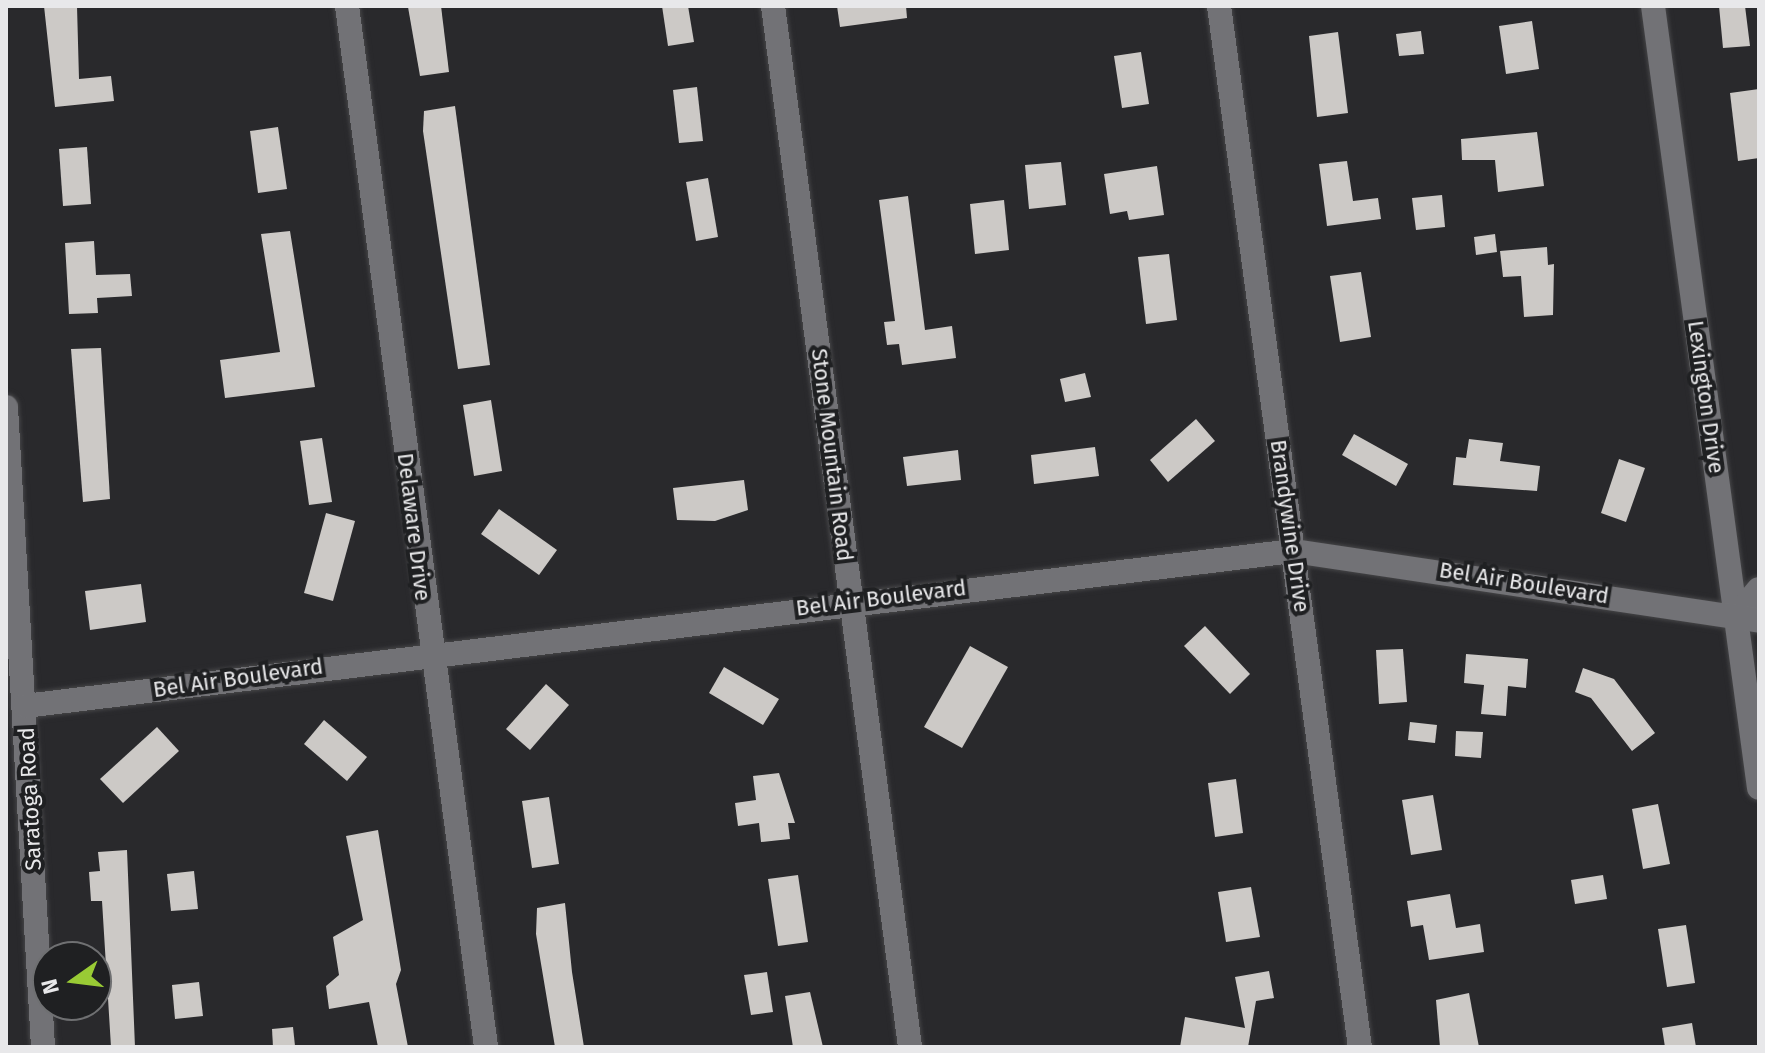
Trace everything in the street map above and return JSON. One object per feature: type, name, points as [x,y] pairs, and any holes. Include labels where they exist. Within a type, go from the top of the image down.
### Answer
[{"type":"street","name":"Delaware Drive","points":[[347,6],[430,652],[486,1047]]},
{"type":"street","name":"Stone Mountain Road","points":[[773,6],[910,1047]]},
{"type":"street","name":"Brandywine Drive","points":[[1219,6],[1360,1047]]},
{"type":"street","name":"Lexington Drive","points":[[1653,6],[1747,619],[1759,788]]},
{"type":"street","name":"Saratoga Road","points":[[6,407],[43,1047]]},
{"type":"street","name":"Bel Air Boulevard","points":[[25,706],[430,652],[1293,551],[1747,619]]},
{"type":"street","points":[[1747,619],[1759,589]]},
{"type":"building","points":[[44,6],[77,6],[79,79],[111,76],[114,101],[55,107]]},
{"type":"building","points":[[441,6],[449,72],[420,76],[408,7]]},
{"type":"building","points":[[662,6],[688,6],[694,42],[668,46]]},
{"type":"building","points":[[837,6],[906,6],[907,18],[840,27]]},
{"type":"building","points":[[1719,6],[1745,6],[1750,46],[1723,48]]},
{"type":"building","points":[[1532,21],[1539,69],[1506,74],[1499,26]]},
{"type":"building","points":[[1421,31],[1424,54],[1399,56],[1396,34]]},
{"type":"building","points":[[1338,32],[1348,113],[1317,117],[1309,36]]},
{"type":"building","points":[[1141,52],[1149,104],[1122,108],[1114,56]]},
{"type":"building","points":[[697,87],[703,141],[679,143],[673,90]]},
{"type":"building","points":[[1759,89],[1759,158],[1738,161],[1730,93]]},
{"type":"building","points":[[455,106],[490,365],[458,369],[423,131],[424,111]]},
{"type":"building","points":[[278,127],[287,189],[258,193],[250,131]]},
{"type":"building","points":[[1537,132],[1544,186],[1498,192],[1495,160],[1462,160],[1461,139]]},
{"type":"building","points":[[87,147],[91,204],[63,206],[59,149]]},
{"type":"building","points":[[1347,161],[1353,201],[1378,198],[1381,219],[1327,226],[1319,164]]},
{"type":"building","points":[[1061,162],[1066,205],[1029,209],[1025,165]]},
{"type":"building","points":[[1157,166],[1164,215],[1129,220],[1127,211],[1110,214],[1104,174]]},
{"type":"building","points":[[708,178],[718,237],[696,241],[686,182]]},
{"type":"building","points":[[1442,195],[1445,227],[1416,230],[1412,198]]},
{"type":"building","points":[[908,196],[925,330],[952,326],[956,358],[902,365],[899,344],[887,345],[884,322],[895,321],[879,200]]},
{"type":"building","points":[[1004,200],[1009,250],[975,254],[970,204]]},
{"type":"building","points":[[290,231],[315,387],[225,398],[220,360],[280,352],[261,234]]},
{"type":"building","points":[[1495,234],[1497,252],[1476,255],[1474,237]]},
{"type":"building","points":[[94,241],[96,275],[130,274],[132,296],[97,298],[98,313],[69,314],[65,243]]},
{"type":"building","points":[[1547,247],[1548,265],[1554,264],[1553,315],[1524,317],[1521,276],[1503,277],[1500,251]]},
{"type":"building","points":[[1169,254],[1177,320],[1146,324],[1138,257]]},
{"type":"building","points":[[1361,272],[1371,337],[1340,342],[1330,276]]},
{"type":"building","points":[[101,348],[110,499],[83,502],[71,349]]},
{"type":"building","points":[[1085,373],[1091,397],[1065,402],[1060,379]]},
{"type":"building","points":[[491,400],[502,471],[474,476],[463,405]]},
{"type":"building","points":[[1196,419],[1215,441],[1168,482],[1150,460]]},
{"type":"building","points":[[1354,434],[1408,464],[1396,486],[1342,455]]},
{"type":"building","points":[[322,438],[332,502],[309,505],[300,441]]},
{"type":"building","points":[[1469,439],[1503,443],[1500,461],[1540,466],[1537,491],[1453,485],[1456,457],[1466,458]]},
{"type":"building","points":[[1095,447],[1099,476],[1034,484],[1031,455]]},
{"type":"building","points":[[958,450],[961,480],[907,486],[903,457]]},
{"type":"building","points":[[1619,459],[1645,468],[1626,522],[1601,513]]},
{"type":"building","points":[[744,480],[748,510],[715,521],[677,520],[673,488]]},
{"type":"building","points":[[499,509],[557,550],[539,575],[481,534]]},
{"type":"building","points":[[326,513],[355,521],[333,601],[304,593]]},
{"type":"building","points":[[141,584],[146,622],[90,630],[85,591]]},
{"type":"building","points":[[1205,626],[1250,674],[1230,694],[1184,646]]},
{"type":"building","points":[[970,646],[1008,667],[962,748],[924,727]]},
{"type":"building","points":[[1403,649],[1407,702],[1379,704],[1376,650]]},
{"type":"building","points":[[1466,654],[1528,659],[1526,688],[1508,686],[1506,716],[1481,714],[1484,685],[1464,683]]},
{"type":"building","points":[[724,667],[779,699],[763,725],[709,693]]},
{"type":"building","points":[[1583,668],[1614,679],[1655,733],[1632,751],[1591,698],[1575,692]]},
{"type":"building","points":[[546,684],[569,705],[530,750],[506,729]]},
{"type":"building","points":[[324,720],[367,757],[347,781],[304,744]]},
{"type":"building","points":[[1410,722],[1437,725],[1435,743],[1408,740]]},
{"type":"building","points":[[157,727],[179,751],[123,803],[100,779]]},
{"type":"building","points":[[1456,731],[1483,732],[1481,758],[1455,756]]},
{"type":"building","points":[[779,773],[795,823],[788,823],[790,839],[761,842],[759,823],[738,826],[735,803],[756,800],[753,776]]},
{"type":"building","points":[[1236,779],[1243,833],[1215,837],[1208,783]]},
{"type":"building","points":[[1433,795],[1442,850],[1411,855],[1402,800]]},
{"type":"building","points":[[549,797],[559,864],[532,868],[522,801]]},
{"type":"building","points":[[1658,804],[1670,864],[1643,869],[1632,809]]},
{"type":"building","points":[[378,830],[401,970],[396,984],[408,1047],[378,1047],[369,1002],[329,1009],[326,986],[339,975],[333,937],[363,920],[346,836]]},
{"type":"building","points":[[127,850],[135,1047],[111,1047],[112,941],[104,941],[102,901],[91,901],[89,872],[100,871],[98,852]]},
{"type":"building","points":[[194,871],[198,909],[171,911],[167,874]]},
{"type":"building","points":[[798,875],[808,942],[778,946],[768,879]]},
{"type":"building","points":[[1603,875],[1607,899],[1575,904],[1571,880]]},
{"type":"building","points":[[1251,887],[1260,937],[1226,942],[1218,892]]},
{"type":"building","points":[[1450,894],[1456,928],[1480,924],[1484,952],[1429,960],[1423,925],[1411,927],[1407,901]]},
{"type":"building","points":[[565,903],[584,1047],[555,1047],[536,934],[537,908]]},
{"type":"building","points":[[1686,925],[1695,983],[1667,987],[1658,929]]},
{"type":"building","points":[[1269,971],[1274,998],[1256,1001],[1248,1047],[1180,1047],[1185,1017],[1245,1028],[1235,977]]},
{"type":"building","points":[[767,972],[773,1012],[751,1015],[744,975]]},
{"type":"building","points":[[199,982],[203,1016],[175,1019],[172,985]]},
{"type":"building","points":[[810,992],[823,1047],[793,1047],[785,996]]},
{"type":"building","points":[[1469,993],[1479,1047],[1440,1047],[1436,1000]]},
{"type":"building","points":[[1692,1023],[1696,1047],[1665,1047],[1662,1028]]},
{"type":"building","points":[[293,1027],[295,1046],[273,1047],[272,1029]]}]
